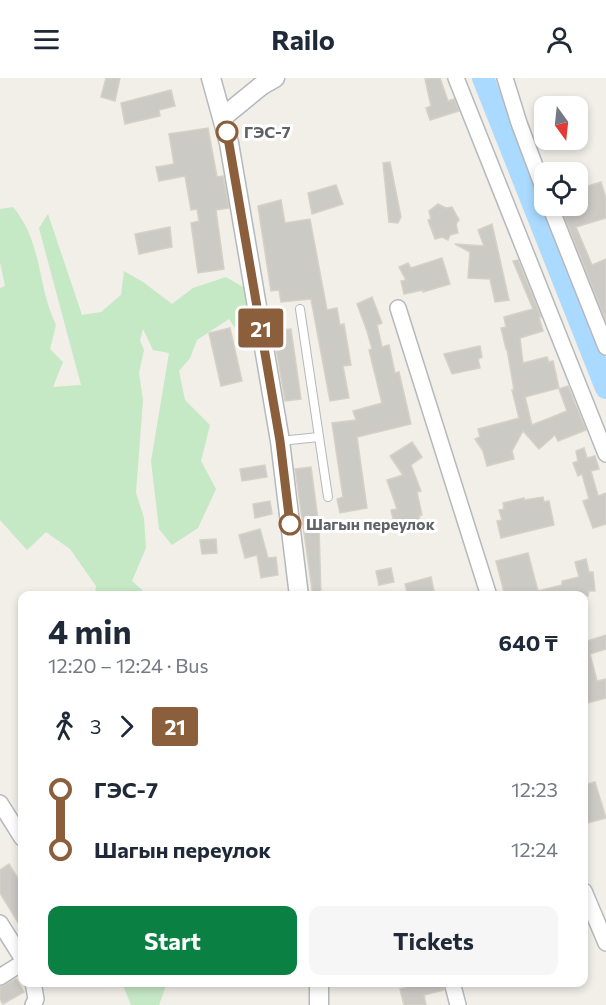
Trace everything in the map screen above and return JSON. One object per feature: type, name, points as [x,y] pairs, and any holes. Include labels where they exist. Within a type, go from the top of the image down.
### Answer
[{"type":"street","points":[[212,78],[223,117],[280,441],[298,591]]},
{"type":"street","points":[[223,117],[261,86],[275,78]]},
{"type":"street","points":[[456,78],[606,454]]},
{"type":"street","points":[[505,78],[534,163]]},
{"type":"street","points":[[554,216],[606,347]]},
{"type":"street","points":[[398,308],[487,591]]},
{"type":"street","points":[[0,803],[18,832]]},
{"type":"street","points":[[588,900],[606,943]]},
{"type":"street","points":[[0,923],[18,952]]},
{"type":"street","points":[[0,977],[18,966]]},
{"type":"street","points":[[33,1005],[36,999],[34,987]]},
{"type":"street","points":[[319,987],[319,1005]]},
{"type":"street","points":[[453,987],[458,1005]]},
{"type":"lane","points":[[300,309],[328,497]]},
{"type":"lane","points":[[280,441],[320,437]]},
{"type":"green space","points":[[13,207],[23,221],[35,250],[45,295],[56,325],[50,349],[63,362],[53,387],[81,385],[39,228],[48,214],[82,315],[101,312],[121,295],[124,271],[172,304],[193,288],[226,277],[248,290],[250,350],[229,319],[197,340],[190,358],[179,371],[185,400],[210,425],[201,461],[216,489],[198,528],[172,545],[159,529],[151,461],[169,353],[153,350],[143,329],[140,341],[144,350],[139,373],[143,400],[136,493],[144,518],[146,548],[132,581],[142,591],[95,591],[96,586],[70,549],[46,532],[27,550],[0,520],[0,288],[5,286],[0,262],[0,209]]},
{"type":"green space","points":[[124,987],[165,987],[159,1005],[131,1005]]},
{"type":"building","points":[[106,78],[120,78],[115,101],[101,97]]},
{"type":"building","points":[[440,78],[448,101],[454,99],[459,111],[430,120],[426,108],[431,106],[425,79]]},
{"type":"building","points":[[171,90],[175,106],[159,110],[160,116],[125,124],[121,103]]},
{"type":"building","points":[[208,128],[217,177],[223,176],[229,208],[216,210],[224,269],[198,273],[191,223],[199,221],[197,209],[191,210],[185,176],[159,181],[156,167],[174,164],[169,134]]},
{"type":"building","points":[[390,162],[401,217],[398,223],[389,222],[383,163]]},
{"type":"building","points":[[601,182],[606,198],[606,218],[576,227],[592,265],[606,259],[606,321],[564,216],[588,216],[588,186]]},
{"type":"building","points":[[336,185],[343,204],[312,214],[308,193]]},
{"type":"building","points":[[281,200],[285,223],[310,219],[327,310],[337,308],[340,325],[344,324],[351,365],[343,366],[349,398],[330,401],[311,299],[281,302],[279,290],[271,291],[258,206]]},
{"type":"building","points":[[438,204],[446,208],[452,207],[459,220],[456,224],[458,233],[450,235],[448,240],[442,237],[435,239],[428,220],[431,219],[429,211]]},
{"type":"building","points":[[492,224],[509,300],[495,302],[490,279],[468,278],[470,252],[455,244],[484,246],[478,230]]},
{"type":"building","points":[[170,227],[172,247],[139,254],[135,234]]},
{"type":"building","points":[[442,258],[450,284],[423,292],[423,290],[404,294],[401,281],[406,280],[399,267],[408,263],[411,268]]},
{"type":"building","points":[[518,260],[541,317],[539,317],[543,331],[520,338],[523,363],[547,357],[549,362],[553,361],[559,388],[525,397],[532,425],[567,411],[559,389],[568,386],[586,430],[558,441],[555,435],[539,449],[523,431],[512,451],[514,459],[487,466],[483,451],[475,439],[480,437],[478,429],[519,418],[501,328],[506,327],[504,317],[533,309],[513,261]]},
{"type":"building","points":[[372,297],[382,323],[377,325],[382,347],[389,345],[395,373],[399,372],[411,424],[357,437],[367,508],[340,513],[337,499],[343,497],[332,423],[356,420],[353,411],[382,403],[369,350],[372,349],[357,304]]},
{"type":"building","points":[[230,328],[242,381],[221,386],[209,333]]},
{"type":"building","points":[[291,329],[301,399],[285,401],[273,331]]},
{"type":"building","points":[[480,346],[482,357],[478,359],[480,368],[452,374],[444,354]]},
{"type":"building","points":[[412,442],[422,457],[411,465],[421,491],[417,492],[422,515],[419,516],[421,525],[396,531],[391,510],[397,509],[387,480],[403,475],[390,456]]},
{"type":"building","points":[[584,448],[587,458],[595,456],[599,469],[591,471],[598,496],[606,493],[606,524],[593,528],[583,501],[589,499],[582,474],[578,476],[573,463],[578,461],[576,451]]},
{"type":"building","points":[[265,465],[267,477],[242,481],[240,469]]},
{"type":"building","points":[[311,467],[319,527],[321,591],[312,591],[295,469]]},
{"type":"building","points":[[543,497],[544,502],[549,501],[554,525],[501,538],[497,521],[502,520],[499,510],[504,509],[503,503],[524,498],[524,500]]},
{"type":"building","points":[[270,501],[272,514],[255,518],[253,504]]},
{"type":"building","points":[[260,529],[268,558],[276,557],[278,575],[261,578],[257,555],[245,558],[239,535]]},
{"type":"building","points":[[216,539],[217,553],[202,554],[200,540]]},
{"type":"building","points":[[528,553],[538,591],[504,591],[496,561]]},
{"type":"building","points":[[586,559],[589,572],[593,572],[595,591],[589,591],[588,596],[588,591],[538,591],[562,585],[562,581],[579,577],[575,562]]},
{"type":"building","points":[[391,568],[394,582],[379,585],[376,571]]},
{"type":"building","points":[[431,577],[434,591],[407,591],[405,584]]},
{"type":"building","points":[[606,635],[606,649],[590,654],[597,681],[606,679],[606,698],[588,703],[588,641]]},
{"type":"building","points":[[595,782],[606,818],[588,823],[588,784]]},
{"type":"building","points":[[9,864],[18,879],[18,922],[0,893],[0,870]]},
{"type":"building","points":[[16,979],[18,987],[21,987],[24,992],[3,1004],[0,999],[0,987]]},
{"type":"building","points":[[443,987],[444,990],[424,995],[426,1005],[404,1005],[400,989]]},
{"type":"waterway","points":[[483,78],[606,388]]},
{"type":"bus line","name":"21","points":[[227,132],[280,441],[290,524]]},
{"type":"place","name":"ГЭС-7","points":[[227,132]]},
{"type":"place","name":"Шагын переулок","points":[[290,524]]}]
